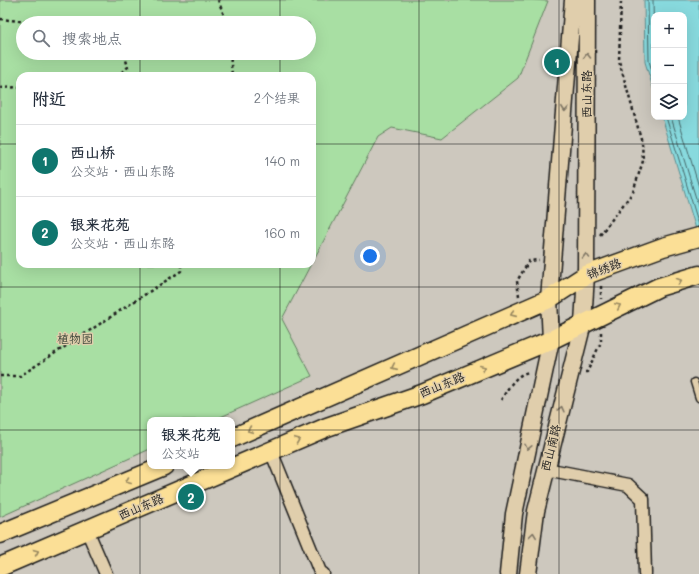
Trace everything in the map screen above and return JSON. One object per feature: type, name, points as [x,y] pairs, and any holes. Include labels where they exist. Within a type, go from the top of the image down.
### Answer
[{"type":"main road","name":"西山东路","points":[[549,299],[573,0]]},
{"type":"main road","name":"西山东路","points":[[235,466],[327,427],[422,394],[550,340],[583,323],[586,275],[587,0]]},
{"type":"main road","name":"锦绣路","points":[[549,299],[586,275],[663,247],[699,237]]},
{"type":"main road","points":[[583,323],[658,287],[699,275]]},
{"type":"main road","name":"西山南路","points":[[508,574],[514,514],[550,340],[549,299]]},
{"type":"main road","points":[[235,437],[549,299]]},
{"type":"main road","name":"西山南路","points":[[528,574],[536,511],[583,323]]},
{"type":"main road","points":[[0,534],[157,469]]},
{"type":"main road","name":"西山东路","points":[[0,567],[229,469]]},
{"type":"street","points":[[271,451],[320,572],[323,574]]},
{"type":"street","points":[[546,469],[628,485],[643,499],[645,574]]},
{"type":"street","points":[[87,530],[106,574]]},
{"type":"lane","points":[[694,382],[699,398]]},
{"type":"path","points":[[218,0],[224,16]]},
{"type":"path","points":[[586,251],[607,228],[633,192],[642,161],[642,142],[619,61],[620,0]]},
{"type":"path","points":[[0,19],[16,21]]},
{"type":"path","points":[[122,72],[128,67],[126,60]]},
{"type":"path","points":[[231,60],[232,72]]},
{"type":"path","points":[[0,88],[16,87]]},
{"type":"path","points":[[529,261],[553,258]]},
{"type":"path","points":[[0,376],[20,376],[181,271],[181,268]]},
{"type":"path","points":[[500,400],[511,384],[526,372]]},
{"type":"green space","name":"植物园","points":[[0,0],[548,1],[518,78],[442,138],[392,128],[378,137],[316,255],[316,72],[16,72],[16,268],[309,268],[282,319],[312,376],[221,417],[147,417],[147,450],[0,517]]},
{"type":"water","points":[[644,0],[699,0],[699,239],[663,120],[687,120],[687,12],[651,12],[651,81],[645,62]]},
{"type":"place","name":"西山桥","points":[[557,62]]},
{"type":"place","name":"银来花苑","points":[[191,497]]}]
